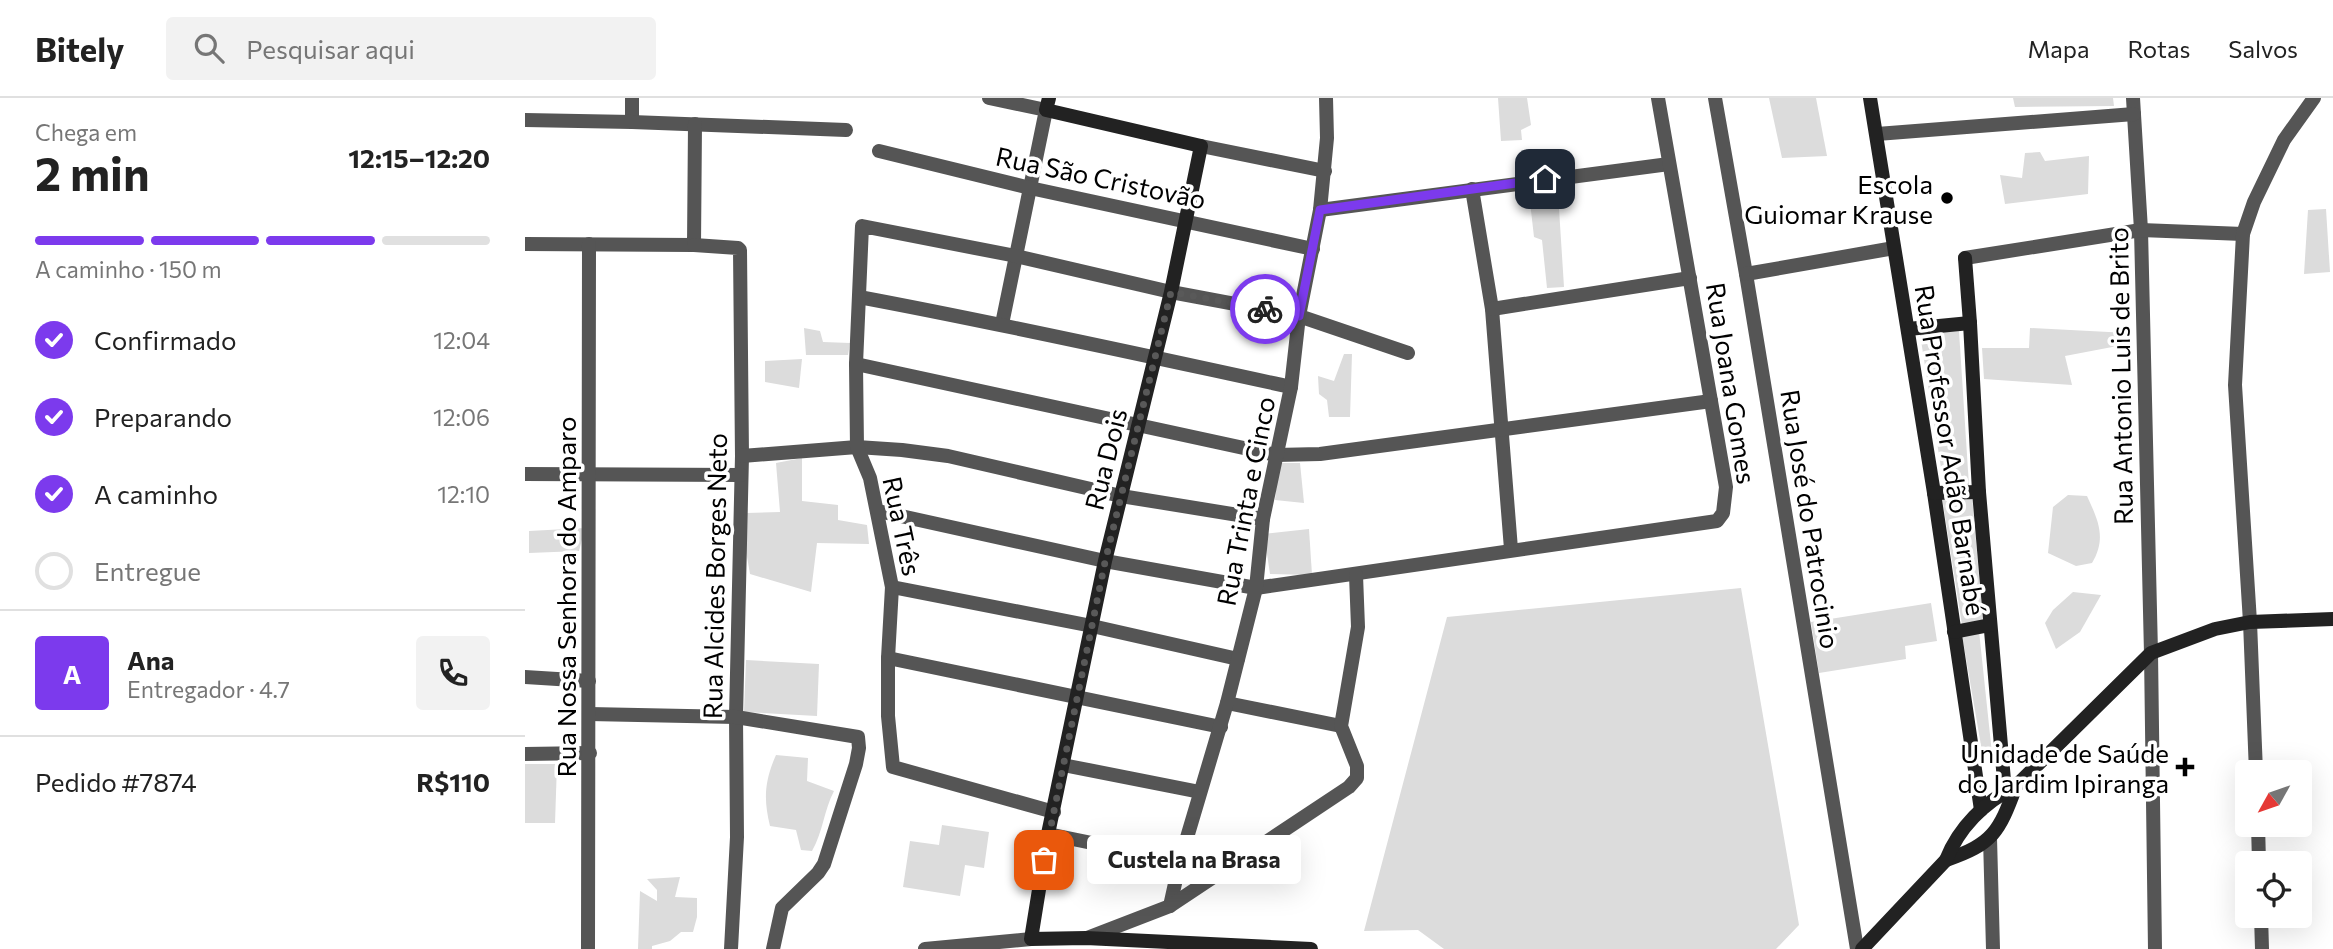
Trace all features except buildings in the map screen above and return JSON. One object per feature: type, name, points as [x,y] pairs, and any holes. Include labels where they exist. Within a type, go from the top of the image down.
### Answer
[{"type":"street","points":[[632,98],[632,122]]},
{"type":"street","points":[[989,98],[1047,104],[1201,146],[1325,171]]},
{"type":"street","name":"Rua Trinta e Cinco","points":[[1170,906],[1180,861],[1221,727],[1255,589],[1263,519],[1291,387],[1299,316],[1320,210],[1325,171],[1326,98]]},
{"type":"street","name":"Rua Joana Gomes","points":[[878,511],[1105,562],[1255,589],[1717,521],[1723,513],[1726,487],[1658,98]]},
{"type":"street","name":"Rua José do Patrocinio","points":[[1715,98],[1859,949]]},
{"type":"street","name":"Rua Professor Adão Barnabé","points":[[1870,98],[1934,493],[1981,810]]},
{"type":"street","name":"Rua Antonio Luis de Brito","points":[[2133,98],[2141,230],[2155,949]]},
{"type":"street","points":[[2256,760],[2235,385],[2243,234],[2254,202],[2284,140],[2314,98]]},
{"type":"street","points":[[1002,324],[1047,104]]},
{"type":"street","points":[[1877,134],[2134,114]]},
{"type":"street","points":[[525,120],[846,130]]},
{"type":"street","points":[[525,244],[694,245],[695,124]]},
{"type":"street","name":"Rua Dois","points":[[1031,939],[1048,834],[1091,626],[1171,292],[1201,146]]},
{"type":"street","name":"Rua São Cristovão","points":[[879,151],[1313,249]]},
{"type":"street","points":[[1320,210],[1669,164]]},
{"type":"street","points":[[1472,189],[1492,309],[1511,550]]},
{"type":"street","name":"Rua Três","points":[[1016,257],[862,226],[856,364],[857,447],[870,478],[892,587],[888,716],[893,767],[1053,811]]},
{"type":"street","points":[[1946,860],[1972,851],[1990,838],[2001,824],[2010,789],[1990,625],[1965,258],[2141,230],[2243,234]]},
{"type":"street","name":"Rua Nossa Senhora do Amparo","points":[[588,949],[589,244]]},
{"type":"street","name":"Rua Alcides Borges Neto","points":[[694,245],[740,250],[742,456],[736,717],[737,837],[731,949]]},
{"type":"street","points":[[1746,274],[1894,248]]},
{"type":"street","points":[[1016,257],[1171,292],[1299,316],[1408,353]]},
{"type":"street","points":[[1492,309],[1690,278]]},
{"type":"street","points":[[859,297],[1002,324],[1291,387]]},
{"type":"street","points":[[1908,329],[1971,323]]},
{"type":"street","points":[[856,364],[1276,455],[1320,454],[1710,401]]},
{"type":"street","points":[[742,456],[857,447],[902,450],[948,456],[1121,496],[1263,519]]},
{"type":"street","points":[[525,474],[741,475]]},
{"type":"street","points":[[1934,493],[1979,492]]},
{"type":"street","points":[[1086,938],[1170,906],[1349,787],[1357,778],[1357,766],[1341,726],[1358,627],[1356,575]]},
{"type":"street","points":[[892,587],[1091,626],[1238,659]]},
{"type":"street","points":[[1859,949],[1946,860],[1959,835],[1981,810],[2010,789],[2151,653],[2215,629],[2250,622],[2333,619]]},
{"type":"street","points":[[1954,632],[1990,625]]},
{"type":"street","points":[[888,658],[1221,727]]},
{"type":"street","points":[[525,677],[589,681]]},
{"type":"street","points":[[1227,703],[1341,726]]},
{"type":"street","points":[[589,714],[736,717],[855,735],[859,739],[856,764],[824,864],[782,908],[773,949]]},
{"type":"street","points":[[525,754],[590,753]]},
{"type":"street","points":[[1063,765],[1200,792]]},
{"type":"street","points":[[1048,834],[1180,861]]},
{"type":"street","points":[[1990,838],[1993,949]]},
{"type":"street","points":[[2261,928],[2262,949]]},
{"type":"street","points":[[925,949],[1031,939],[1086,938],[1311,949]]},
{"type":"shaded area","points":[[1498,98],[1527,98],[1531,125],[1521,130],[1522,140],[1501,141]]},
{"type":"shaded area","points":[[1769,98],[1816,98],[1827,156],[1782,158]]},
{"type":"shaded area","points":[[2013,98],[2113,98],[2114,106],[2015,107]]},
{"type":"shaded area","points":[[2040,152],[2045,161],[2089,156],[2088,194],[2005,204],[2000,175],[2022,178],[2025,153]]},
{"type":"shaded area","points":[[1529,193],[1558,193],[1564,287],[1547,288],[1542,240],[1534,237]]},
{"type":"shaded area","points":[[2326,209],[2330,272],[2304,274],[2308,210]]},
{"type":"shaded area","points":[[804,328],[820,331],[823,342],[850,343],[848,355],[806,355]]},
{"type":"shaded area","points":[[2030,328],[2128,333],[2128,344],[2065,356],[2072,385],[1984,379],[1982,348],[2029,348]]},
{"type":"shaded area","points":[[1959,331],[1969,486],[1944,487],[1920,334]]},
{"type":"shaded area","points":[[1344,354],[1352,354],[1350,417],[1329,417],[1327,400],[1319,394],[1318,376],[1334,381]]},
{"type":"shaded area","points":[[802,359],[799,388],[765,382],[765,361]]},
{"type":"shaded area","points":[[802,458],[802,501],[838,505],[838,520],[867,525],[869,544],[817,543],[811,592],[750,574],[746,551],[746,513],[780,512],[776,463]]},
{"type":"shaded area","points":[[1279,463],[1300,463],[1304,503],[1275,500]]},
{"type":"shaded area","points":[[2068,495],[2087,496],[2095,513],[2100,537],[2097,554],[2092,563],[2076,566],[2048,553],[2053,507]]},
{"type":"shaded area","points":[[1972,496],[1983,622],[1962,625],[1942,497]]},
{"type":"shaded area","points":[[585,528],[579,551],[529,553],[529,531]]},
{"type":"shaded area","points":[[1309,529],[1312,575],[1270,574],[1264,534]]},
{"type":"shaded area","points":[[1741,588],[1799,925],[1776,949],[1444,949],[1418,930],[1364,931],[1447,617]]},
{"type":"shaded area","points":[[2073,592],[2101,595],[2080,632],[2056,649],[2045,623],[2053,610]]},
{"type":"shaded area","points":[[1931,603],[1937,641],[1905,646],[1906,659],[1819,673],[1811,622]]},
{"type":"shaded area","points":[[1979,631],[1993,763],[1984,763],[1962,635]]},
{"type":"shaded area","points":[[746,660],[819,664],[817,716],[744,712]]},
{"type":"shaded area","points":[[776,755],[808,758],[807,781],[834,791],[812,851],[801,850],[796,830],[770,826],[766,789]]},
{"type":"shaded area","points":[[525,764],[557,764],[555,823],[525,823]]},
{"type":"shaded area","points":[[942,825],[989,832],[984,868],[965,865],[960,896],[903,887],[910,841],[939,845]]},
{"type":"shaded area","points":[[680,877],[675,897],[697,898],[697,917],[693,932],[681,932],[670,941],[652,946],[652,949],[638,949],[640,891],[657,901],[657,890],[647,879]]},
{"type":"way so far","points":[[1044,860],[1105,562],[1171,292],[1265,309]]},
{"type":"place","name":"Escola Guiomar Krause","points":[[1947,198]]},
{"type":"place","name":"Unidade de Saúde do Jardim Ipiranga","points":[[2185,767]]},
{"type":"place","name":"Custela na Brasa","points":[[1044,860]]},
{"type":"route","points":[[1265,309],[1299,316],[1320,210],[1545,179]]}]
